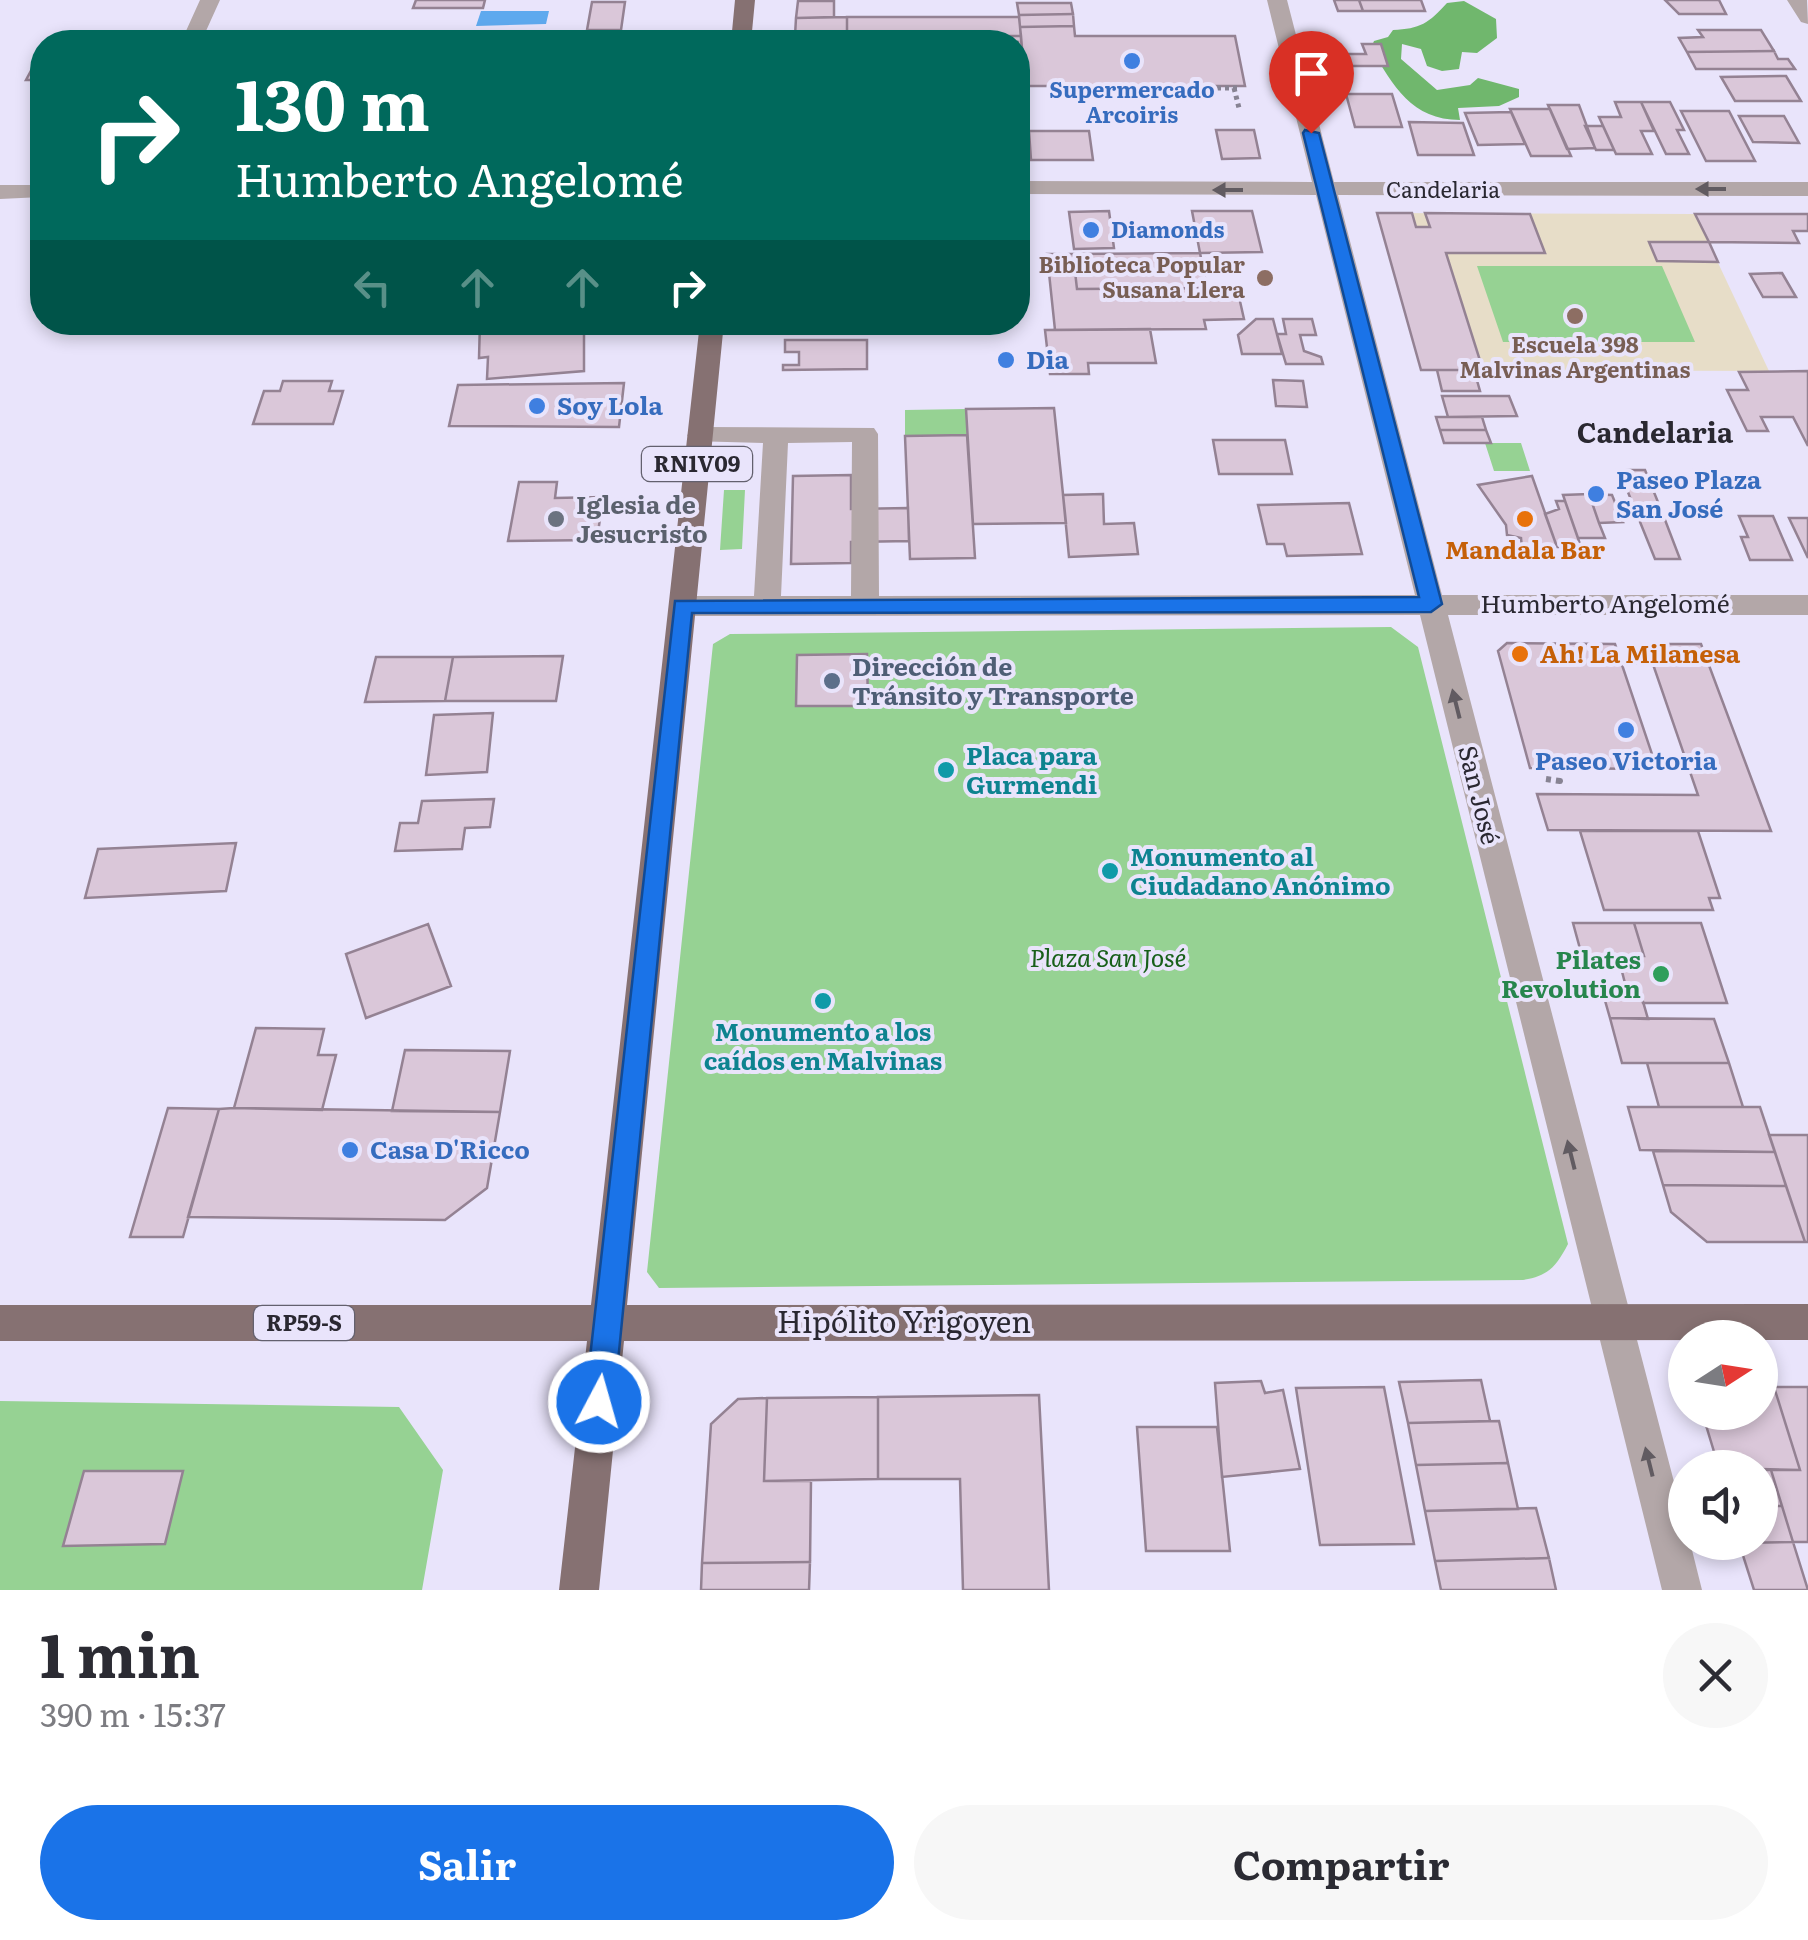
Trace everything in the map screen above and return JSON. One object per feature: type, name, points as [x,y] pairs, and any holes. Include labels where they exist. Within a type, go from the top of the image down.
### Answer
[{"type":"main road","points":[[742,30],[745,0]]},
{"type":"main road","name":"RN1V09","points":[[579,1590],[711,335]]},
{"type":"main road","name":"Hipólito Yrigoyen","points":[[0,1323],[1808,1322]]},
{"type":"street","points":[[196,30],[210,0]]},
{"type":"street","name":"San José","points":[[1277,0],[1682,1590]]},
{"type":"street","points":[[1797,0],[1808,18]]},
{"type":"street","name":"Candelaria","points":[[1030,188],[1808,190]]},
{"type":"street","points":[[0,192],[30,192]]},
{"type":"street","points":[[767,606],[776,434]]},
{"type":"street","points":[[700,435],[866,434],[865,605]]},
{"type":"street","name":"Humberto Angelomé","points":[[682,606],[1808,605]]},
{"type":"path","points":[[1192,88],[1237,88],[1238,108]]},
{"type":"path","points":[[1546,779],[1560,781],[1556,782]]},
{"type":"shaded area","name":"Escuela 398 Malvinas Argentinas","points":[[1377,213],[1695,214],[1769,371],[1421,370]]},
{"type":"green space","points":[[1464,1],[1496,19],[1497,38],[1477,53],[1462,52],[1459,69],[1442,71],[1427,66],[1421,49],[1402,44],[1401,59],[1437,90],[1470,85],[1478,78],[1519,89],[1519,97],[1499,106],[1458,108],[1460,120],[1429,114],[1417,107],[1396,87],[1371,48],[1374,41],[1388,37],[1393,30],[1417,26],[1447,3]]},
{"type":"green space","points":[[1477,266],[1662,266],[1695,342],[1503,342]]},
{"type":"green space","points":[[966,409],[967,435],[905,436],[905,410]]},
{"type":"green space","points":[[1485,443],[1521,443],[1530,471],[1494,471]]},
{"type":"green space","points":[[724,490],[745,490],[742,549],[720,550]]},
{"type":"green space","name":"Plaza San José","points":[[1391,627],[1418,647],[1568,1244],[1550,1269],[1523,1280],[659,1288],[647,1272],[713,644],[730,634]]},
{"type":"green space","points":[[0,1401],[399,1407],[443,1470],[422,1590],[0,1590]]},
{"type":"water","points":[[481,11],[549,11],[546,24],[476,26]]},
{"type":"building","points":[[416,0],[485,0],[483,8],[413,8]]},
{"type":"building","points":[[1334,0],[1359,0],[1363,11],[1338,11]]},
{"type":"building","points":[[1359,0],[1421,0],[1425,11],[1363,11]]},
{"type":"building","points":[[1665,0],[1719,0],[1726,14],[1679,14]]},
{"type":"building","points":[[798,1],[834,1],[834,17],[796,18]]},
{"type":"building","points":[[592,2],[625,2],[621,30],[587,30]]},
{"type":"building","points":[[1017,3],[1071,3],[1073,14],[1019,15]]},
{"type":"building","points":[[1073,14],[1074,26],[1020,27],[1019,15]]},
{"type":"building","points":[[847,17],[847,30],[795,30],[796,18]]},
{"type":"building","points":[[847,17],[1019,17],[1020,30],[847,30]]},
{"type":"building","name":"Supermercado Arcoiris","points":[[1074,26],[1075,36],[1235,36],[1245,86],[1030,86],[1030,30],[1020,27]]},
{"type":"building","points":[[1698,30],[1761,30],[1774,51],[1687,52],[1679,38],[1703,37]]},
{"type":"building","points":[[1362,44],[1381,44],[1388,66],[1347,66],[1343,54],[1366,54]]},
{"type":"building","points":[[1774,51],[1778,59],[1788,59],[1795,69],[1696,69],[1687,52]]},
{"type":"building","points":[[1786,76],[1801,101],[1735,101],[1721,77]]},
{"type":"building","points":[[1346,94],[1392,94],[1402,127],[1355,127]]},
{"type":"building","points":[[1615,102],[1641,102],[1654,131],[1641,131],[1652,154],[1616,154],[1599,117],[1621,117]]},
{"type":"building","points":[[1641,102],[1670,102],[1684,130],[1677,130],[1689,154],[1666,154]]},
{"type":"building","points":[[1548,105],[1579,105],[1595,148],[1567,149]]},
{"type":"building","points":[[1510,109],[1550,109],[1571,156],[1531,156]]},
{"type":"building","points":[[1681,111],[1729,111],[1755,161],[1706,161]]},
{"type":"building","points":[[1511,112],[1525,144],[1478,145],[1465,113]]},
{"type":"building","points":[[1739,116],[1784,116],[1799,143],[1753,142]]},
{"type":"building","points":[[1409,122],[1463,123],[1474,155],[1418,155]]},
{"type":"building","points":[[1585,126],[1603,126],[1614,150],[1596,150]]},
{"type":"building","points":[[1216,130],[1254,130],[1260,158],[1222,159]]},
{"type":"building","points":[[1030,131],[1089,131],[1093,160],[1031,160]]},
{"type":"building","name":"Diamonds","points":[[1109,211],[1114,248],[1074,249],[1069,212]]},
{"type":"building","points":[[1192,211],[1252,211],[1262,252],[1200,253]]},
{"type":"building","points":[[1377,213],[1412,213],[1416,227],[1430,227],[1425,213],[1530,214],[1545,253],[1446,253],[1483,370],[1421,370]]},
{"type":"building","points":[[1695,214],[1808,214],[1808,231],[1793,231],[1799,243],[1709,242]]},
{"type":"building","points":[[1649,242],[1709,242],[1718,262],[1657,261]]},
{"type":"building","points":[[1200,253],[1207,288],[1077,289],[1073,254]]},
{"type":"building","points":[[1047,254],[1073,254],[1077,289],[1237,288],[1244,319],[1204,320],[1206,329],[1055,330]]},
{"type":"building","points":[[1782,273],[1796,297],[1763,297],[1750,274]]},
{"type":"building","points":[[1256,319],[1273,319],[1282,354],[1242,354],[1238,335]]},
{"type":"building","points":[[1283,319],[1312,319],[1316,335],[1300,335],[1304,351],[1321,357],[1323,364],[1286,364],[1277,334],[1286,334]]},
{"type":"building","points":[[1150,329],[1156,363],[1088,363],[1089,374],[1050,374],[1045,330]]},
{"type":"building","points":[[480,335],[584,335],[584,371],[487,379],[488,357],[479,358]]},
{"type":"building","points":[[785,340],[867,340],[867,369],[783,370],[783,365],[799,365],[799,352],[785,352]]},
{"type":"building","points":[[1437,370],[1474,370],[1480,391],[1442,391]]},
{"type":"building","points":[[1808,371],[1808,446],[1793,417],[1761,417],[1768,431],[1747,431],[1727,390],[1748,390],[1739,372]]},
{"type":"building","points":[[1273,380],[1303,381],[1307,407],[1276,406]]},
{"type":"building","points":[[283,381],[332,381],[329,391],[343,391],[333,424],[253,424],[264,391],[280,391]]},
{"type":"building","name":"Soy Lola","points":[[624,383],[619,427],[449,426],[458,385]]},
{"type":"building","points":[[1442,396],[1509,396],[1517,416],[1448,417]]},
{"type":"building","points":[[1054,408],[1066,523],[973,524],[966,409]]},
{"type":"building","points":[[1436,417],[1482,417],[1486,430],[1440,430]]},
{"type":"building","points":[[1440,430],[1486,430],[1491,443],[1444,443]]},
{"type":"building","points":[[967,435],[975,558],[910,559],[905,436]]},
{"type":"building","points":[[1213,440],[1285,440],[1292,474],[1219,474]]},
{"type":"building","points":[[1619,470],[1645,470],[1662,512],[1636,512]]},
{"type":"building","points":[[851,475],[851,509],[908,508],[909,541],[851,542],[851,563],[791,564],[793,476]]},
{"type":"building","name":"Mandala Bar","points":[[1532,476],[1557,547],[1549,547],[1552,555],[1534,555],[1522,548],[1521,538],[1507,535],[1506,525],[1478,485]]},
{"type":"building","name":"Iglesia de Jesucristo","points":[[519,482],[557,482],[555,498],[603,497],[597,540],[508,541]]},
{"type":"building","points":[[1103,494],[1104,524],[1134,523],[1138,554],[1069,557],[1063,495]]},
{"type":"building","points":[[1589,494],[1612,495],[1623,522],[1599,523]]},
{"type":"building","points":[[1589,494],[1605,538],[1578,538],[1563,495]]},
{"type":"building","points":[[1556,501],[1565,501],[1581,547],[1557,547],[1545,514],[1559,509]]},
{"type":"building","points":[[1349,503],[1362,554],[1287,556],[1284,544],[1267,544],[1258,505]]},
{"type":"building","points":[[1636,512],[1662,512],[1680,559],[1655,559]]},
{"type":"building","points":[[1739,516],[1773,516],[1792,560],[1750,560],[1741,537],[1748,537]]},
{"type":"building","points":[[1789,518],[1808,518],[1808,558]]},
{"type":"building","points":[[1507,643],[1615,644],[1657,769],[1530,768],[1498,651]]},
{"type":"building","points":[[1646,644],[1701,644],[1771,831],[1548,830],[1537,794],[1698,795]]},
{"type":"building","name":"Dirección de Tránsito y Transporte","points":[[867,654],[868,706],[796,706],[797,655]]},
{"type":"building","points":[[563,656],[556,701],[445,701],[453,657]]},
{"type":"building","points":[[376,657],[453,657],[445,701],[365,702]]},
{"type":"building","points":[[493,713],[487,772],[426,775],[434,715]]},
{"type":"building","points":[[494,799],[490,827],[465,828],[462,849],[395,851],[400,823],[418,823],[422,801]]},
{"type":"building","points":[[1580,831],[1698,831],[1720,898],[1709,898],[1713,910],[1604,910]]},
{"type":"building","points":[[236,843],[226,891],[85,898],[98,849]]},
{"type":"building","points":[[1573,923],[1634,923],[1644,956],[1582,956]]},
{"type":"building","points":[[1634,923],[1701,923],[1727,1003],[1643,1003],[1640,991],[1627,991],[1618,956],[1644,956]]},
{"type":"building","points":[[428,924],[451,986],[366,1018],[346,954]]},
{"type":"building","points":[[1602,990],[1640,991],[1648,1019],[1610,1018]]},
{"type":"building","points":[[1610,1018],[1714,1019],[1729,1063],[1622,1063]]},
{"type":"building","points":[[256,1028],[324,1029],[318,1055],[336,1055],[322,1110],[234,1108]]},
{"type":"building","points":[[405,1050],[510,1051],[500,1112],[392,1111]]},
{"type":"building","points":[[1647,1063],[1729,1063],[1743,1107],[1659,1107]]},
{"type":"building","points":[[1628,1107],[1760,1107],[1775,1152],[1640,1150]]},
{"type":"building","points":[[168,1108],[219,1109],[183,1237],[130,1237]]},
{"type":"building","name":"Casa D'Ricco","points":[[219,1109],[500,1112],[487,1188],[445,1220],[188,1217]]},
{"type":"building","points":[[1769,1135],[1808,1135],[1808,1242],[1805,1242]]},
{"type":"building","points":[[1653,1151],[1775,1152],[1786,1186],[1663,1185]]},
{"type":"building","points":[[1663,1185],[1786,1186],[1805,1242],[1707,1242],[1671,1212]]},
{"type":"building","points":[[1481,1380],[1490,1421],[1408,1423],[1399,1382]]},
{"type":"building","points":[[1261,1381],[1265,1393],[1283,1390],[1300,1469],[1222,1477],[1215,1383]]},
{"type":"building","points":[[1384,1387],[1414,1544],[1320,1545],[1296,1388]]},
{"type":"building","points":[[1778,1387],[1808,1387],[1808,1542],[1793,1542],[1778,1493],[1778,1470],[1800,1470],[1778,1400]]},
{"type":"building","points":[[1039,1395],[1049,1590],[963,1590],[960,1479],[878,1479],[878,1397]]},
{"type":"building","points":[[878,1397],[878,1479],[764,1481],[767,1398]]},
{"type":"building","points":[[767,1398],[764,1481],[811,1481],[810,1562],[702,1563],[711,1424],[738,1399]]},
{"type":"building","points":[[1778,1400],[1800,1470],[1778,1469],[1778,1450],[1714,1450],[1707,1430],[1778,1430]]},
{"type":"building","points":[[1499,1421],[1508,1463],[1416,1465],[1408,1423]]},
{"type":"building","points":[[1137,1427],[1217,1427],[1230,1551],[1146,1551]]},
{"type":"building","points":[[1508,1463],[1518,1509],[1425,1511],[1416,1465]]},
{"type":"building","points":[[84,1471],[183,1471],[165,1544],[63,1546]]},
{"type":"building","points":[[1778,1506],[1782,1506],[1793,1542],[1778,1542]]},
{"type":"building","points":[[1536,1508],[1549,1558],[1435,1561],[1425,1511]]},
{"type":"building","points":[[1778,1542],[1793,1542],[1808,1590],[1754,1590],[1744,1560],[1778,1560]]},
{"type":"building","points":[[1549,1558],[1556,1590],[1441,1590],[1435,1561]]},
{"type":"building","points":[[810,1562],[809,1590],[701,1590],[702,1563]]},
{"type":"place","name":"Supermercado Arcoiris","points":[[1132,61]]},
{"type":"place","name":"Diamonds","points":[[1091,230]]},
{"type":"place","name":"Biblioteca Popular Susana Llera","points":[[1265,278]]},
{"type":"place","name":"Escuela 398 Malvinas Argentinas","points":[[1575,316]]},
{"type":"place","name":"Dia","points":[[1006,360]]},
{"type":"place","name":"Soy Lola","points":[[537,406]]},
{"type":"place","name":"Paseo Plaza San José","points":[[1596,494]]},
{"type":"place","name":"Iglesia de Jesucristo","points":[[556,519]]},
{"type":"place","name":"Mandala Bar","points":[[1525,519]]},
{"type":"place","name":"Ah! La Milanesa","points":[[1520,654]]},
{"type":"place","name":"Dirección de Tránsito y Transporte","points":[[832,681]]},
{"type":"place","name":"Paseo Victoria","points":[[1626,730]]},
{"type":"place","name":"Placa para Gurmendi","points":[[946,770]]},
{"type":"place","name":"Monumento al Ciudadano Anónimo","points":[[1110,871]]},
{"type":"place","name":"Pilates Revolution","points":[[1661,974]]},
{"type":"place","name":"Monumento a los caídos en Malvinas","points":[[823,1001]]},
{"type":"place","name":"Casa D'Ricco","points":[[350,1150]]},
{"type":"district","name":"Candelaria","points":[[1655,433]]},
{"type":"route","points":[[599,1402],[682,606],[1431,604],[1311,133]]}]
